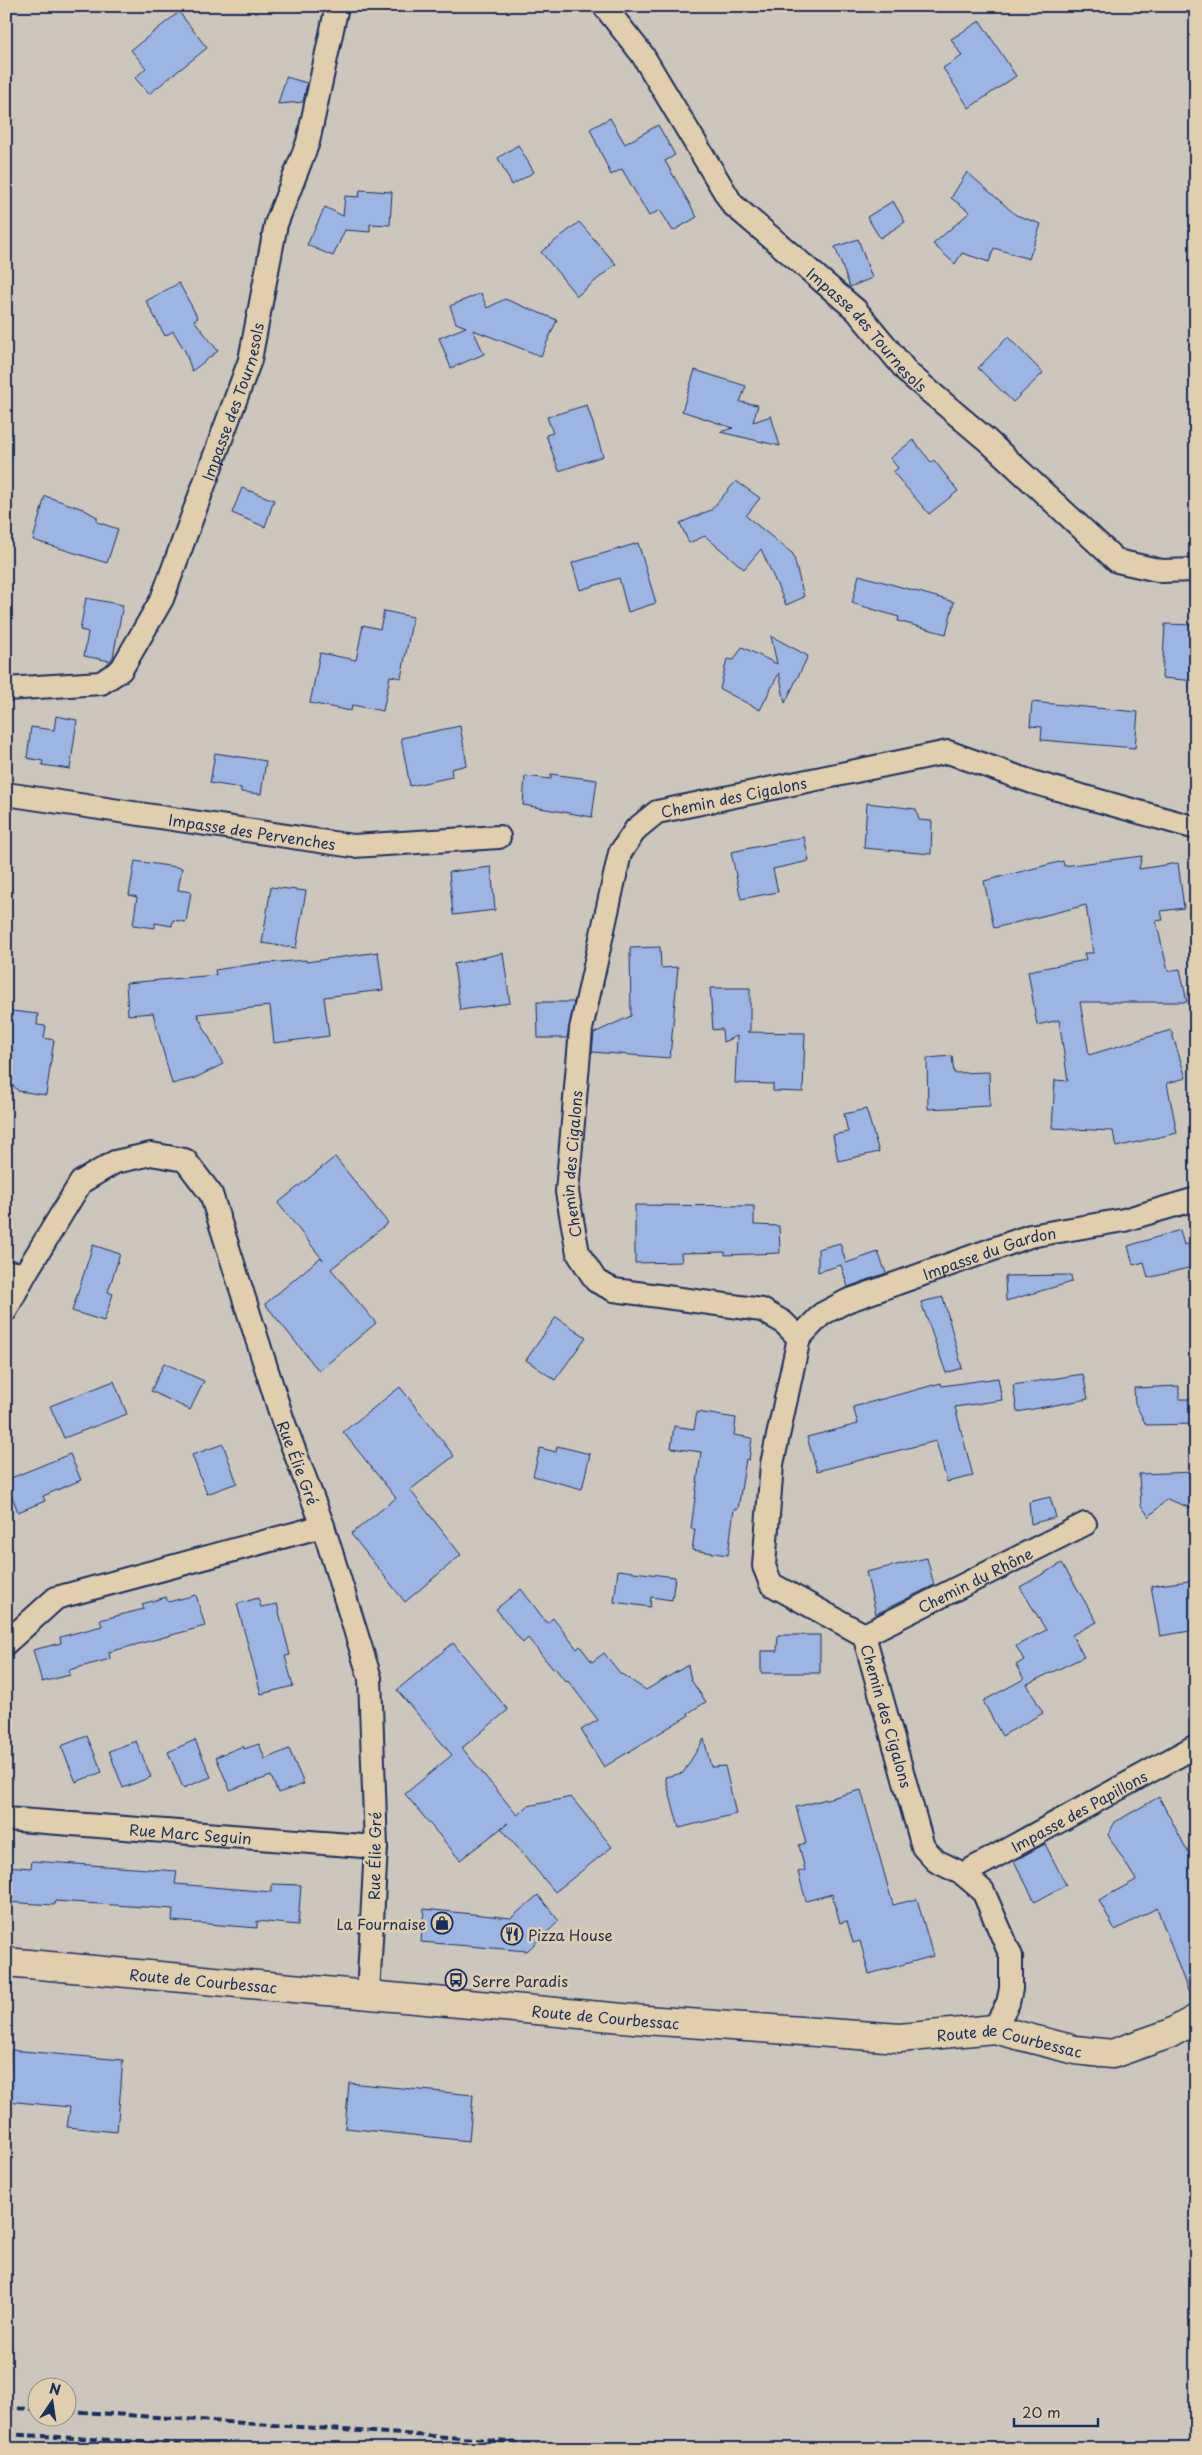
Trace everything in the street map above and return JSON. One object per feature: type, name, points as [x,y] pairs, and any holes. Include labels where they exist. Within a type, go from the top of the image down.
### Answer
[{"type":"street","name":"Impasse des Tournesols","points":[[6,689],[101,683],[121,670],[162,599],[250,360],[276,224],[308,142],[337,6]]},
{"type":"street","name":"Impasse des Tournesols","points":[[604,6],[642,54],[732,204],[856,310],[909,374],[988,441],[1117,561],[1162,571],[1196,570]]},
{"type":"street","name":"Chemin des Cigalons","points":[[994,2029],[1008,2003],[1011,1989],[1011,1956],[983,1891],[963,1874],[936,1861],[923,1847],[864,1636],[771,1584],[764,1566],[772,1464],[799,1338],[783,1322],[762,1310],[614,1290],[596,1281],[578,1253],[567,1192],[581,1030],[620,853],[636,829],[657,812],[948,752],[1032,782],[1196,828]]},
{"type":"street","name":"Impasse des Pervenches","points":[[6,794],[353,846],[498,837]]},
{"type":"street","name":"Rue Élie Gré","points":[[6,1310],[16,1273],[81,1182],[115,1162],[150,1154],[185,1160],[211,1194],[283,1421],[323,1526],[370,1678],[376,1847],[368,1995]]},
{"type":"street","name":"Impasse du Gardon","points":[[799,1338],[822,1314],[848,1301],[1030,1236],[1124,1220],[1196,1199]]},
{"type":"street","name":"Chemin du Rhône","points":[[864,1636],[1085,1524]]},
{"type":"street","points":[[6,1642],[56,1598],[323,1526]]},
{"type":"street","name":"Impasse des Papillons","points":[[963,1874],[1196,1746]]},
{"type":"street","name":"Rue Marc Seguin","points":[[6,1819],[376,1847]]},
{"type":"street","name":"Route de Courbessac","points":[[6,1962],[645,2020],[900,2038],[994,2029],[1075,2050],[1112,2054],[1169,2034],[1196,2019]]},
{"type":"building","points":[[179,12],[207,48],[149,94],[135,78],[146,68],[131,50]]},
{"type":"building","points":[[980,21],[1016,76],[969,108],[943,68],[962,56],[951,39]]},
{"type":"building","points":[[286,77],[307,83],[303,102],[278,104]]},
{"type":"building","points":[[610,118],[625,144],[658,125],[675,155],[665,161],[697,217],[673,231],[660,210],[649,216],[622,169],[611,175],[590,129]]},
{"type":"building","points":[[518,145],[534,172],[512,185],[498,158]]},
{"type":"building","points":[[967,172],[1016,215],[1041,224],[1029,259],[994,248],[989,262],[962,253],[955,264],[933,244],[970,212],[951,198]]},
{"type":"building","points":[[360,190],[392,192],[390,225],[370,224],[370,232],[345,230],[333,256],[307,245],[325,207],[343,216],[345,196],[359,197]]},
{"type":"building","points":[[893,201],[905,222],[880,238],[867,217]]},
{"type":"building","points":[[579,222],[616,264],[577,296],[541,252]]},
{"type":"building","points":[[858,239],[872,278],[850,287],[835,247]]},
{"type":"building","points":[[179,283],[198,318],[194,320],[218,351],[192,371],[185,351],[173,331],[165,336],[146,301]]},
{"type":"building","points":[[481,293],[487,308],[505,299],[557,320],[541,356],[473,330],[484,354],[451,368],[439,338],[466,327],[456,323],[450,306]]},
{"type":"building","points":[[1008,337],[1043,373],[1013,402],[978,368]]},
{"type":"building","points":[[695,370],[746,386],[740,402],[758,405],[753,422],[771,416],[780,446],[720,432],[733,428],[682,411]]},
{"type":"building","points":[[587,405],[603,456],[559,471],[546,435],[553,433],[547,417]]},
{"type":"building","points":[[913,440],[931,462],[934,460],[958,491],[929,514],[893,472],[898,468],[890,458]]},
{"type":"building","points":[[736,481],[760,498],[746,516],[793,554],[804,597],[786,605],[761,549],[744,569],[705,536],[689,543],[680,523],[711,510]]},
{"type":"building","points":[[242,488],[274,500],[265,527],[232,513]]},
{"type":"building","points":[[45,496],[83,509],[97,517],[97,522],[118,529],[107,563],[33,540]]},
{"type":"building","points":[[638,543],[656,603],[628,612],[619,578],[580,590],[572,563]]},
{"type":"building","points":[[859,575],[954,602],[946,634],[898,621],[899,617],[852,603]]},
{"type":"building","points":[[86,598],[123,605],[113,657],[110,661],[84,656],[88,632],[80,630]]},
{"type":"building","points":[[384,611],[413,617],[401,678],[390,676],[383,711],[352,705],[351,711],[310,703],[320,653],[356,660],[363,625],[380,629]]},
{"type":"building","points":[[1165,624],[1196,625],[1196,681],[1162,678]]},
{"type":"building","points":[[771,636],[808,656],[785,703],[779,673],[760,710],[720,689],[727,659],[734,660],[742,647],[777,664]]},
{"type":"building","points":[[1032,702],[1138,712],[1135,748],[1041,740],[1042,727],[1030,726]]},
{"type":"building","points":[[56,716],[77,720],[70,769],[42,765],[43,761],[27,758],[31,727],[54,730]]},
{"type":"building","points":[[460,726],[467,765],[451,769],[452,777],[410,786],[401,738]]},
{"type":"building","points":[[215,753],[266,761],[261,794],[241,792],[241,788],[210,783]]},
{"type":"building","points":[[551,774],[597,780],[592,817],[523,805],[525,776],[551,779]]},
{"type":"building","points":[[867,803],[916,809],[919,820],[932,821],[931,854],[864,848]]},
{"type":"building","points":[[804,837],[809,861],[773,869],[778,892],[741,899],[731,852]]},
{"type":"building","points":[[1142,856],[1139,869],[1178,863],[1184,908],[1161,911],[1163,920],[1156,921],[1168,971],[1180,969],[1187,1002],[1080,1002],[1089,1055],[1171,1030],[1186,1078],[1167,1083],[1177,1133],[1116,1147],[1113,1131],[1052,1128],[1055,1080],[1068,1081],[1059,1020],[1037,1025],[1028,971],[1086,960],[1084,953],[1093,953],[1086,905],[994,928],[984,881],[1063,861],[1064,866]]},
{"type":"building","points":[[135,861],[182,868],[178,890],[191,892],[186,922],[173,920],[172,926],[155,923],[155,928],[133,925],[137,897],[129,895]]},
{"type":"building","points":[[491,867],[495,910],[453,915],[449,872]]},
{"type":"building","points":[[271,887],[306,891],[296,948],[262,943]]},
{"type":"building","points":[[660,947],[661,968],[678,967],[670,1058],[592,1052],[594,1033],[631,1016],[630,948]]},
{"type":"building","points":[[378,952],[383,990],[324,997],[329,1036],[274,1043],[270,1006],[197,1014],[223,1064],[195,1078],[172,1084],[153,1013],[128,1015],[126,983],[216,975],[215,970],[254,964],[306,960],[306,962]]},
{"type":"building","points":[[503,953],[510,1003],[460,1010],[454,964]]},
{"type":"building","points":[[710,988],[750,988],[750,1030],[747,1032],[805,1033],[803,1092],[773,1091],[773,1084],[735,1083],[737,1036],[723,1042],[722,1029],[713,1030]]},
{"type":"building","points":[[537,1002],[574,1002],[567,1038],[538,1038]]},
{"type":"building","points":[[11,1011],[38,1014],[37,1025],[46,1026],[44,1038],[54,1040],[46,1095],[18,1091],[6,1077],[6,1046]]},
{"type":"building","points":[[952,1056],[954,1073],[989,1072],[990,1106],[928,1109],[927,1058]]},
{"type":"building","points":[[866,1109],[879,1152],[838,1161],[833,1135],[848,1132],[844,1114]]},
{"type":"building","points":[[335,1157],[388,1223],[331,1269],[376,1323],[319,1371],[265,1304],[321,1257],[278,1203]]},
{"type":"building","points":[[635,1205],[754,1206],[754,1225],[779,1226],[780,1253],[725,1255],[725,1252],[681,1253],[682,1262],[635,1263]]},
{"type":"building","points":[[1180,1230],[1184,1245],[1196,1242],[1196,1266],[1148,1278],[1144,1262],[1133,1265],[1128,1246]]},
{"type":"building","points":[[840,1243],[846,1263],[878,1252],[886,1273],[848,1287],[841,1265],[818,1272],[818,1249]]},
{"type":"building","points":[[93,1245],[120,1254],[108,1292],[113,1294],[104,1321],[72,1311]]},
{"type":"building","points":[[1071,1275],[1072,1282],[1006,1301],[1005,1276]]},
{"type":"building","points":[[943,1297],[962,1368],[946,1373],[921,1302]]},
{"type":"building","points":[[556,1317],[586,1337],[555,1380],[526,1360]]},
{"type":"building","points":[[164,1363],[204,1381],[190,1410],[151,1391]]},
{"type":"building","points":[[1083,1374],[1088,1399],[1017,1412],[1013,1385]]},
{"type":"building","points":[[998,1378],[1002,1400],[955,1407],[973,1476],[947,1482],[936,1441],[817,1471],[807,1437],[858,1424],[853,1407],[941,1383],[942,1386]]},
{"type":"building","points":[[114,1381],[127,1414],[64,1438],[50,1406]]},
{"type":"building","points":[[1179,1386],[1179,1399],[1196,1399],[1196,1424],[1146,1425],[1135,1403],[1134,1388]]},
{"type":"building","points":[[400,1387],[454,1456],[410,1490],[461,1555],[405,1602],[351,1534],[396,1498],[343,1432]]},
{"type":"building","points":[[697,1412],[736,1418],[734,1435],[752,1438],[749,1460],[746,1459],[738,1509],[734,1509],[728,1555],[692,1550],[695,1529],[691,1529],[701,1452],[671,1448],[674,1426],[694,1429]]},
{"type":"building","points":[[223,1444],[237,1483],[207,1494],[192,1455]]},
{"type":"building","points":[[557,1446],[590,1454],[582,1489],[533,1476],[540,1448],[556,1452]]},
{"type":"building","points":[[70,1454],[81,1480],[43,1496],[45,1501],[18,1512],[6,1480]]},
{"type":"building","points":[[1196,1472],[1196,1510],[1167,1499],[1149,1517],[1141,1505],[1139,1474]]},
{"type":"building","points":[[1050,1497],[1056,1517],[1031,1524],[1029,1502]]},
{"type":"building","points":[[927,1558],[934,1585],[876,1614],[866,1572]]},
{"type":"building","points":[[1062,1563],[1097,1622],[1072,1635],[1084,1657],[1027,1684],[1043,1713],[1002,1736],[983,1701],[1024,1679],[1016,1665],[1024,1660],[1016,1646],[1046,1630],[1020,1587]]},
{"type":"building","points":[[618,1570],[675,1577],[672,1600],[651,1597],[650,1607],[614,1602]]},
{"type":"building","points":[[1196,1580],[1196,1630],[1160,1636],[1151,1586]]},
{"type":"building","points":[[521,1589],[547,1623],[553,1618],[577,1649],[580,1646],[592,1662],[604,1653],[620,1673],[646,1690],[688,1665],[691,1680],[706,1702],[688,1713],[689,1715],[604,1767],[581,1730],[598,1720],[568,1681],[566,1682],[554,1667],[553,1669],[528,1638],[523,1643],[496,1609]]},
{"type":"building","points":[[196,1595],[205,1626],[109,1652],[110,1659],[69,1670],[70,1675],[42,1682],[33,1650],[61,1643],[60,1637],[102,1626],[100,1620],[144,1609],[142,1604],[166,1597],[168,1602]]},
{"type":"building","points":[[258,1598],[261,1607],[277,1604],[290,1655],[285,1656],[293,1686],[261,1694],[237,1604]]},
{"type":"building","points":[[778,1635],[820,1635],[820,1673],[761,1673],[761,1651],[777,1651]]},
{"type":"building","points":[[453,1643],[508,1710],[462,1748],[517,1815],[528,1806],[571,1797],[612,1847],[555,1892],[501,1828],[460,1860],[405,1794],[452,1755],[397,1690]]},
{"type":"building","points":[[87,1736],[102,1772],[76,1782],[61,1746]]},
{"type":"building","points":[[704,1739],[711,1767],[725,1766],[736,1814],[679,1828],[665,1777],[683,1773]]},
{"type":"building","points":[[195,1740],[211,1777],[183,1788],[168,1752]]},
{"type":"building","points":[[136,1741],[151,1777],[123,1788],[109,1751]]},
{"type":"building","points":[[259,1744],[265,1759],[289,1749],[304,1784],[278,1793],[271,1776],[230,1790],[216,1757],[243,1746],[244,1749]]},
{"type":"building","points":[[861,1790],[893,1905],[917,1899],[933,1956],[869,1974],[860,1941],[853,1943],[847,1921],[840,1923],[832,1894],[806,1901],[798,1872],[805,1870],[799,1845],[806,1843],[796,1807]]},
{"type":"building","points":[[1159,1797],[1196,1867],[1196,2003],[1193,2004],[1157,1908],[1115,1930],[1099,1900],[1136,1880],[1108,1835],[1115,1822]]},
{"type":"building","points":[[1045,1844],[1066,1885],[1035,1902],[1014,1861]]},
{"type":"building","points":[[32,1861],[177,1871],[175,1884],[272,1892],[272,1884],[301,1885],[298,1925],[257,1921],[257,1928],[172,1921],[173,1909],[55,1901],[54,1905],[6,1902],[6,1866],[31,1868]]},
{"type":"building","points":[[538,1895],[559,1921],[527,1951],[421,1942],[424,1909],[511,1918]]},
{"type":"building","points":[[11,2050],[123,2060],[117,2132],[67,2127],[70,2107],[6,2101]]},
{"type":"building","points":[[349,2083],[473,2095],[469,2141],[345,2128]]},
{"type":"railway","points":[[6,2408],[28,2409]]},
{"type":"railway","points":[[78,2412],[475,2439],[581,2449]]},
{"type":"railway","points":[[6,2434],[263,2449]]},
{"type":"place","name":"La Fournaise","points":[[442,1923]]},
{"type":"place","name":"Pizza House","points":[[512,1934]]},
{"type":"place","name":"Serre Paradis","points":[[456,1980]]}]
